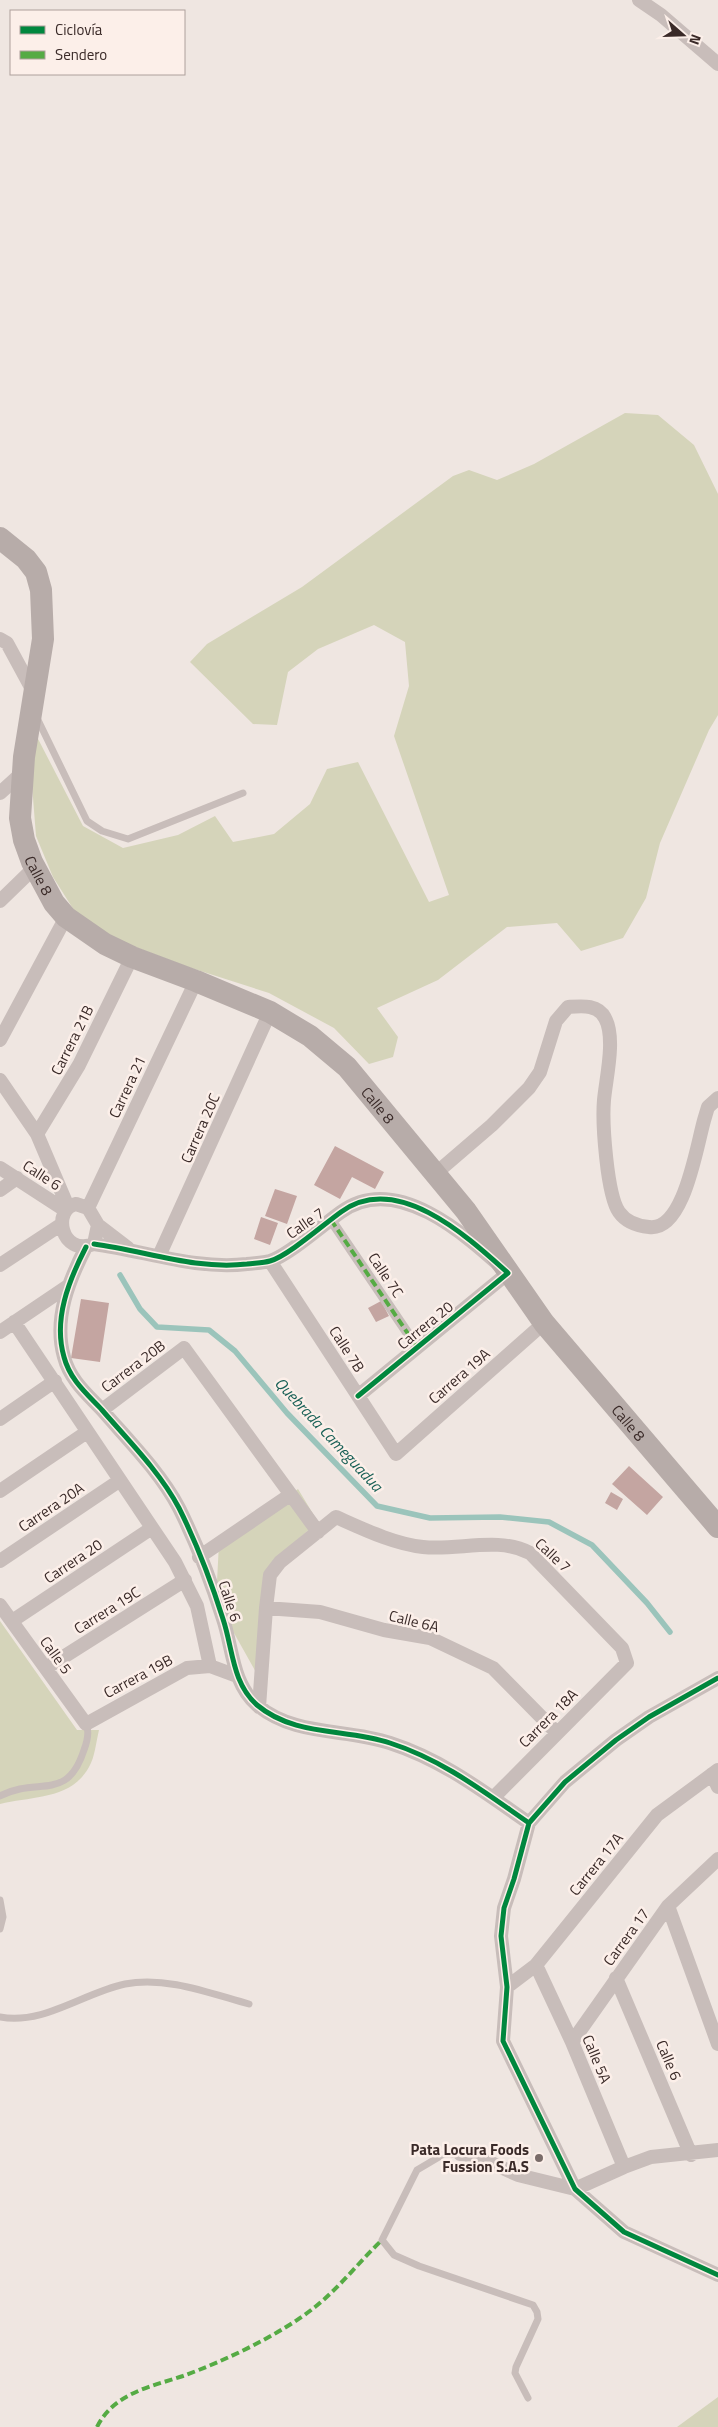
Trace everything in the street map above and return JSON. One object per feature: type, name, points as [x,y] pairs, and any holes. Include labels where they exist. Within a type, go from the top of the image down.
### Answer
[{"type":"main road","name":"Calle 8","points":[[0,538],[26,559],[36,572],[41,590],[43,638],[23,765],[20,818],[24,840],[34,868],[54,903],[66,917],[105,944],[132,957],[270,1012],[310,1036],[347,1067],[466,1211],[544,1323],[718,1527]]},
{"type":"street","points":[[640,0],[661,15],[718,64]]},
{"type":"street","points":[[654,0],[661,15]]},
{"type":"street","points":[[0,638],[7,643],[33,699]]},
{"type":"street","points":[[0,793],[23,765]]},
{"type":"street","points":[[0,901],[34,868]]},
{"type":"street","points":[[0,1040],[66,917]]},
{"type":"street","name":"Carrera 21B","points":[[37,1134],[79,1065],[132,957]]},
{"type":"street","name":"Carrera 21","points":[[88,1208],[196,981]]},
{"type":"street","points":[[436,1174],[492,1125],[529,1088],[540,1072],[556,1021],[568,1008],[593,1007],[601,1012],[610,1030],[604,1103],[605,1143],[615,1202],[619,1212],[628,1221],[652,1228],[664,1224],[674,1216],[684,1194],[708,1107],[718,1098]]},
{"type":"street","name":"Carrera 20C","points":[[159,1256],[270,1012]]},
{"type":"street","points":[[0,1080],[37,1134],[67,1208],[62,1224],[65,1235],[76,1246],[90,1246],[98,1225],[88,1208],[76,1204],[67,1208]]},
{"type":"street","name":"Calle 6","points":[[0,1168],[67,1208]]},
{"type":"street","points":[[0,1190],[17,1178]]},
{"type":"street","name":"Calle 7","points":[[90,1246],[128,1249],[194,1264],[227,1266],[270,1261],[343,1210],[362,1201],[384,1199],[404,1201],[447,1224],[475,1243],[508,1273]]},
{"type":"street","name":"Calle 7C","points":[[331,1220],[417,1347]]},
{"type":"street","points":[[0,1265],[62,1224]]},
{"type":"street","name":"Calle 7","points":[[98,1225],[128,1249]]},
{"type":"street","points":[[69,1240],[74,1272]]},
{"type":"street","name":"Calle 6","points":[[90,1246],[68,1286],[60,1319],[64,1357],[73,1379],[157,1474],[178,1507],[224,1619],[237,1676],[245,1694],[259,1707],[302,1728],[364,1735],[414,1752],[445,1766],[529,1823]]},
{"type":"street","name":"Calle 7B","points":[[270,1261],[396,1454]]},
{"type":"street","name":"Carrera 20","points":[[358,1396],[508,1273]]},
{"type":"street","points":[[0,1332],[68,1286]]},
{"type":"street","points":[[14,1322],[185,1580],[196,1606],[210,1666]]},
{"type":"street","name":"Carrera 19A","points":[[396,1454],[544,1323]]},
{"type":"street","name":"Carrera 20B","points":[[102,1410],[184,1348],[290,1495]]},
{"type":"street","points":[[0,1419],[54,1381]]},
{"type":"street","points":[[0,1491],[87,1432]]},
{"type":"street","name":"Carrera 20A","points":[[0,1560],[119,1481]]},
{"type":"street","points":[[199,1557],[290,1495],[318,1532],[280,1562],[270,1575],[259,1707]]},
{"type":"street","name":"Calle 7","points":[[318,1532],[336,1517],[400,1542],[421,1547],[444,1549],[508,1545],[520,1548],[530,1553],[622,1648],[627,1663]]},
{"type":"street","name":"Carrera 20","points":[[12,1621],[152,1528]]},
{"type":"street","name":"Carrera 19C","points":[[46,1668],[185,1580]]},
{"type":"street","name":"Calle 5","points":[[0,1605],[86,1724]]},
{"type":"street","name":"Calle 6A","points":[[266,1608],[320,1612],[384,1630],[430,1638],[493,1668],[556,1732]]},
{"type":"street","name":"Carrera 18A","points":[[492,1798],[627,1663]]},
{"type":"street","name":"Carrera 19B","points":[[86,1724],[187,1668],[210,1666],[237,1676]]},
{"type":"street","points":[[718,1678],[650,1716],[616,1740],[564,1782],[529,1823],[504,1908],[501,1936],[507,1987],[503,2041],[575,2189],[624,2232],[718,2275]]},
{"type":"street","name":"Carrera 17A","points":[[507,1987],[536,1965],[657,1815],[716,1777]]},
{"type":"street","name":"Carrera 17","points":[[572,2042],[668,1906],[718,1860]]},
{"type":"street","points":[[668,1906],[718,2044]]},
{"type":"street","name":"Calle 5A","points":[[536,1965],[572,2042],[624,2167]]},
{"type":"street","name":"Calle 6","points":[[616,1978],[691,2155]]},
{"type":"street","points":[[460,2154],[474,2155],[518,2175],[575,2189],[651,2157],[691,2155],[718,2150]]},
{"type":"lane","points":[[33,699],[87,820],[102,831],[128,839],[243,793]]},
{"type":"lane","points":[[0,1796],[21,1789],[58,1783],[72,1776],[79,1766],[86,1743],[88,1728],[86,1724]]},
{"type":"lane","points":[[0,1900],[3,1917],[0,1929]]},
{"type":"lane","points":[[0,2017],[13,2020],[30,2018],[47,2013],[98,1991],[126,1984],[148,1982],[170,1983],[248,2004]]},
{"type":"lane","points":[[460,2154],[444,2154],[417,2170],[382,2240],[394,2255],[419,2266],[533,2305],[538,2319],[515,2373],[528,2398]]},
{"type":"green space","points":[[625,413],[658,415],[694,445],[718,494],[718,715],[709,730],[660,843],[646,898],[623,938],[581,951],[557,923],[507,927],[438,980],[377,1008],[398,1037],[393,1057],[369,1064],[334,1028],[269,993],[188,967],[122,942],[77,915],[53,877],[36,836],[32,785],[36,735],[83,826],[123,848],[178,835],[215,816],[233,842],[274,834],[310,804],[327,769],[358,762],[429,902],[449,895],[394,736],[409,686],[405,642],[374,625],[318,649],[288,672],[277,725],[253,724],[190,662],[207,644],[302,587],[453,476],[469,470],[497,480],[534,464]]},
{"type":"green space","points":[[298,1489],[318,1522],[273,1561],[257,1674],[216,1601],[219,1543],[235,1535]]},
{"type":"green space","points":[[0,1621],[77,1730],[99,1730],[91,1763],[81,1778],[72,1786],[50,1795],[0,1804]]},
{"type":"green space","points":[[718,2397],[718,2427],[677,2427]]},
{"type":"building","points":[[335,1146],[384,1172],[375,1189],[352,1177],[340,1199],[314,1185]]},
{"type":"building","points":[[275,1189],[297,1196],[287,1224],[265,1216]]},
{"type":"building","points":[[261,1217],[278,1223],[270,1245],[254,1239]]},
{"type":"building","points":[[81,1299],[109,1303],[100,1362],[71,1358]]},
{"type":"building","points":[[381,1301],[389,1316],[376,1322],[368,1308]]},
{"type":"building","points":[[629,1466],[663,1497],[647,1515],[612,1484]]},
{"type":"building","points":[[611,1492],[623,1499],[617,1510],[605,1503]]},
{"type":"waterway","name":"Quebrada Cameguadua","points":[[120,1275],[140,1309],[157,1327],[209,1330],[235,1351],[287,1413],[377,1506],[430,1518],[500,1517],[549,1522],[592,1545],[647,1603],[670,1632]]},
{"type":"marked path","points":[[331,1220],[417,1347]]},
{"type":"marked path","points":[[97,2427],[104,2415],[113,2406],[134,2393],[183,2376],[234,2355],[269,2337],[301,2317],[333,2291],[382,2240]]},
{"type":"cycle path","points":[[94,1244],[189,1262],[228,1265],[247,1264],[267,1262],[278,1258],[341,1212],[363,1201],[385,1199],[408,1204],[431,1214],[473,1243],[508,1273],[358,1396]]},
{"type":"cycle path","points":[[86,1247],[64,1300],[60,1328],[64,1357],[70,1373],[153,1469],[179,1508],[208,1576],[223,1619],[234,1665],[249,1696],[257,1705],[272,1715],[288,1722],[304,1727],[373,1738],[428,1758],[462,1778],[529,1823]]},
{"type":"cycle path","points":[[718,1678],[649,1717],[616,1740],[565,1782],[529,1823],[504,1908],[501,1936],[507,1987],[503,2041],[575,2189],[624,2232],[718,2275]]},
{"type":"place","name":"Pata Locura Foods Fussion S.A.S","points":[[539,2158]]}]
